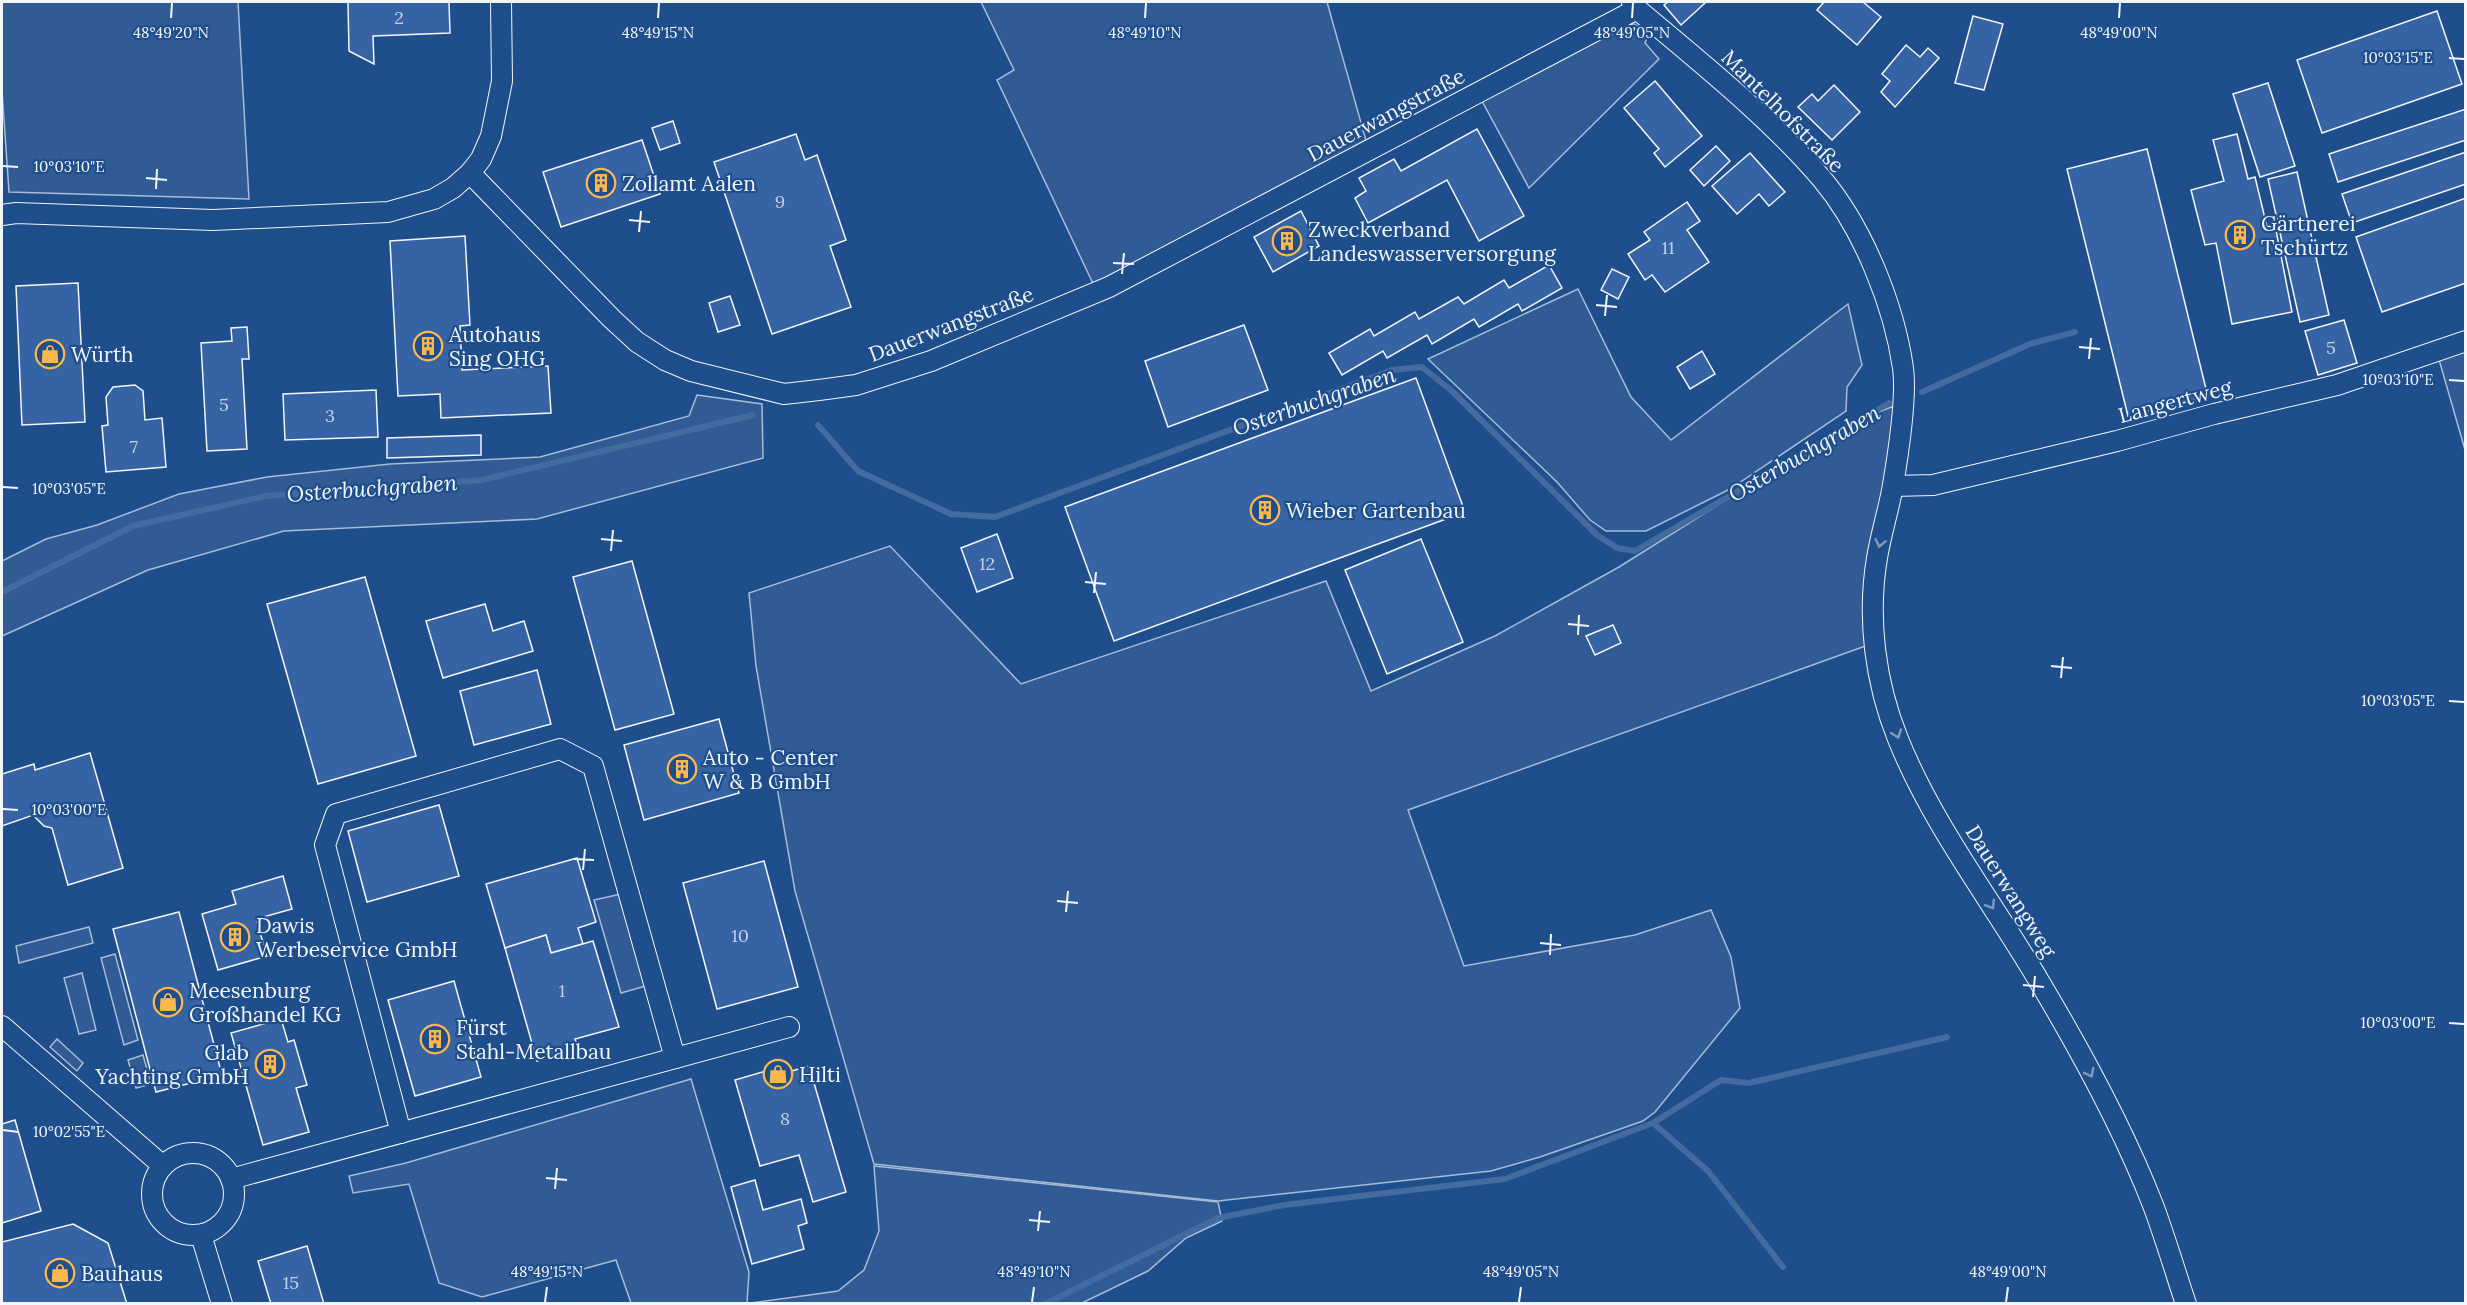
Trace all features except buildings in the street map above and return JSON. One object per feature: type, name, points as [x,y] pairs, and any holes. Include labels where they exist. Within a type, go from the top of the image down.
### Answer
[{"type":"street","points":[[2,215],[16,213],[213,220],[388,212],[434,199],[453,188],[470,172],[481,159],[491,136],[502,81],[501,2]]},
{"type":"street","name":"Dauerwangstraße","points":[[470,172],[612,319],[638,342],[665,360],[691,371],[784,394],[856,385],[931,361],[1109,286],[1165,259],[1635,5]]},
{"type":"street","name":"Mantelhofstraße","points":[[1635,5],[1738,95],[1801,158],[1824,182],[1854,227],[1879,280],[1903,370],[1893,486]]},
{"type":"street","name":"Langertweg","points":[[1893,486],[1933,485],[2117,441],[2214,414],[2337,385],[2466,341]]},
{"type":"street","name":"Dauerwangweg","points":[[1893,486],[1873,593],[1874,643],[1884,696],[1898,739],[1930,807],[2040,982],[2119,1127],[2153,1205],[2186,1304]]},
{"type":"street","points":[[401,1133],[325,845],[336,813],[560,749],[593,766],[675,1058]]},
{"type":"street","points":[[2,1026],[163,1166]]},
{"type":"street","points":[[231,1179],[789,1027]]},
{"type":"street","points":[[192,1153],[210,1157],[222,1166],[231,1179],[234,1194],[230,1212],[221,1224],[201,1234],[176,1232],[162,1221],[155,1210],[152,1193],[155,1178],[163,1166],[180,1155],[192,1153]]},
{"type":"street","points":[[201,1234],[222,1304]]},
{"type":"shaded area","points":[[2,2],[238,2],[249,199],[9,192],[2,91]]},
{"type":"shaded area","points":[[981,2],[1327,2],[1369,151],[1097,292],[997,80],[1014,70]]},
{"type":"shaded area","points":[[1634,24],[1650,33],[1645,43],[1659,59],[1529,188],[1482,101],[1615,26]]},
{"type":"shaded area","points":[[1578,289],[1631,397],[1671,440],[1848,304],[1862,365],[1847,387],[1846,411],[1730,489],[1646,531],[1606,531],[1590,520],[1557,482],[1428,359]]},
{"type":"shaded area","points":[[2465,347],[2465,450],[2438,356]]},
{"type":"shaded area","points":[[697,395],[762,404],[763,458],[537,519],[284,531],[148,570],[2,636],[2,561],[46,539],[97,525],[179,494],[267,477],[390,464],[540,457],[689,416]]},
{"type":"shaded area","points":[[1902,403],[1874,643],[1408,810],[1464,966],[1635,935],[1711,910],[1731,957],[1740,1008],[1655,1112],[1643,1121],[1540,1157],[1491,1171],[1218,1201],[874,1164],[795,891],[756,666],[749,593],[890,546],[1021,684],[1326,581],[1371,691],[1495,636],[1619,567],[1847,424]]},
{"type":"shaded area","points":[[621,894],[649,985],[621,993],[594,900]]},
{"type":"shaded area","points":[[89,927],[93,943],[19,963],[16,946]]},
{"type":"shaded area","points":[[115,954],[138,1040],[124,1045],[101,958]]},
{"type":"shaded area","points":[[82,973],[96,1030],[79,1034],[64,978]]},
{"type":"shaded area","points":[[57,1039],[83,1063],[77,1071],[50,1047]]},
{"type":"shaded area","points":[[143,1055],[151,1084],[136,1088],[128,1060]]},
{"type":"shaded area","points":[[691,1079],[749,1272],[747,1303],[631,1303],[616,1260],[482,1297],[439,1283],[409,1184],[353,1193],[349,1176],[406,1163]]},
{"type":"shaded area","points":[[874,1166],[1218,1202],[1222,1221],[1186,1238],[1148,1271],[1082,1303],[751,1303],[838,1291],[864,1270],[879,1231]]},
{"type":"waterway","name":"Osterbuchgraben","points":[[1922,392],[2030,344],[2075,332]]},
{"type":"waterway","name":"Osterbuchgraben","points":[[818,425],[858,471],[951,514],[995,517],[1392,370],[1422,367],[1453,392],[1597,535],[1617,548],[1635,551],[1889,403]]},
{"type":"waterway","name":"Osterbuchgraben","points":[[2,592],[133,526],[266,496],[482,480],[753,415]]},
{"type":"waterway","points":[[1045,1304],[1218,1218],[1284,1205],[1505,1179],[1653,1123],[1721,1080],[1749,1083],[1947,1037]]},
{"type":"waterway","points":[[1653,1123],[1708,1171],[1783,1267]]},
{"type":"place","name":"Zollamt Aalen","points":[[601,183]]},
{"type":"place","name":"Gärtnerei Tschürtz","points":[[2240,235]]},
{"type":"place","name":"Zweckverband Landeswasserversorgung","points":[[1287,241]]},
{"type":"place","name":"Autohaus Sing OHG","points":[[428,346]]},
{"type":"place","name":"Würth","points":[[50,354]]},
{"type":"place","name":"Wieber Gartenbau","points":[[1265,510]]},
{"type":"place","name":"Auto - Center W & B GmbH","points":[[682,769]]},
{"type":"place","name":"Dawis Werbeservice GmbH","points":[[235,937]]},
{"type":"place","name":"Meesenburg Großhandel KG","points":[[168,1002]]},
{"type":"place","name":"Fürst Stahl-Metallbau","points":[[435,1039]]},
{"type":"place","name":"Glab Yachting GmbH","points":[[270,1064]]},
{"type":"place","name":"Hilti","points":[[778,1074]]},
{"type":"place","name":"Bauhaus","points":[[60,1273]]}]
